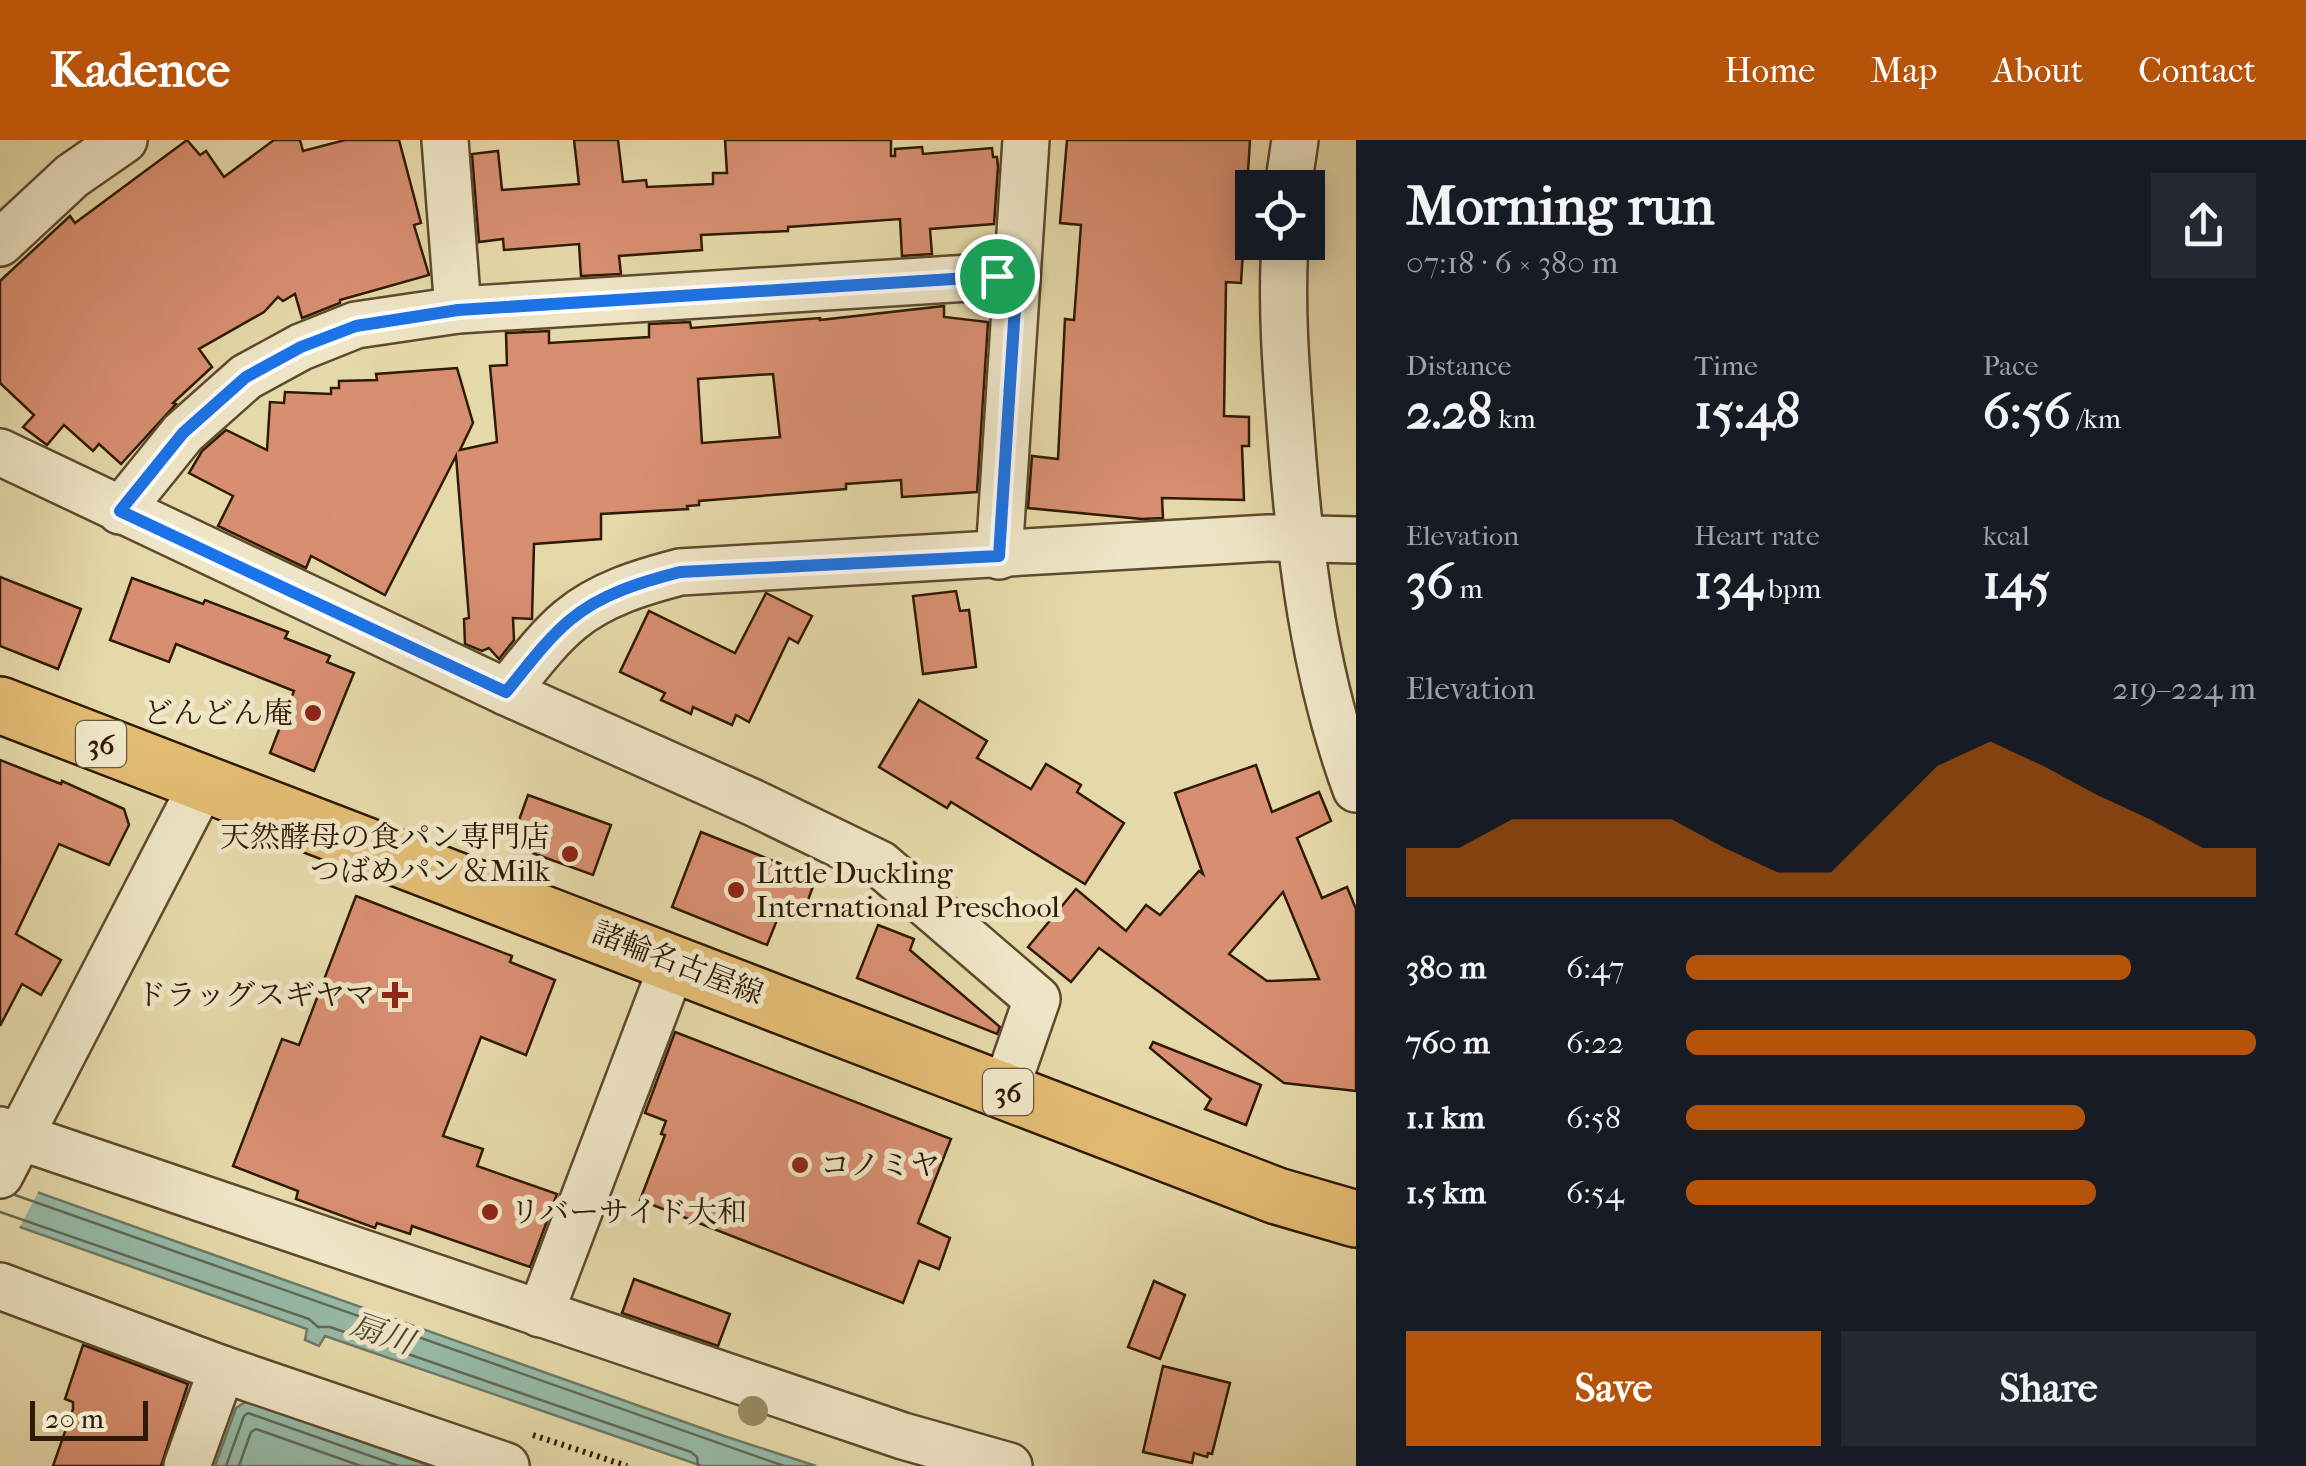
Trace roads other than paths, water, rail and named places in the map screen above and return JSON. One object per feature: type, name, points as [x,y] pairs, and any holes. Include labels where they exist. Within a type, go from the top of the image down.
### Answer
[{"type":"main road","name":"諸輪名古屋線","points":[[0,705],[1277,1196],[1356,1220]]},
{"type":"street","points":[[7,219],[124,140]]},
{"type":"street","points":[[445,140],[458,310]]},
{"type":"street","points":[[999,556],[1026,140]]},
{"type":"street","points":[[1291,170],[1295,140]]},
{"type":"street","points":[[1284,260],[1282,306],[1298,538],[1326,696],[1356,789]]},
{"type":"street","points":[[120,511],[183,433],[246,377],[301,347],[356,326],[458,310],[1017,275]]},
{"type":"street","points":[[0,452],[880,864],[1037,1000],[1005,1091]]},
{"type":"street","points":[[506,692],[570,620],[639,583],[680,572],[1298,538],[1356,540]]},
{"type":"street","points":[[203,783],[5,1153],[540,1314],[903,1436],[1008,1466]]},
{"type":"street","points":[[540,1314],[674,961]]},
{"type":"street","points":[[0,1286],[222,1369],[506,1466]]},
{"type":"street","points":[[187,1466],[222,1369]]},
{"type":"water","name":"扇川","points":[[0,1179],[816,1466],[702,1466],[325,1336],[319,1346],[305,1340],[307,1329],[0,1220]]},
{"type":"water","points":[[247,1401],[430,1466],[215,1466],[236,1408]]},
{"type":"place","name":"どんどん庵","points":[[313,713]]},
{"type":"place","name":"天然酵母の食パン専門店 つばめパン＆Milk","points":[[570,854]]},
{"type":"place","name":"Little Duckling International Preschool","points":[[736,890]]},
{"type":"place","name":"ドラッグスギヤマ","points":[[395,995]]},
{"type":"place","name":"コノミヤ","points":[[800,1165]]},
{"type":"place","name":"リバーサイド大和","points":[[490,1212]]}]
